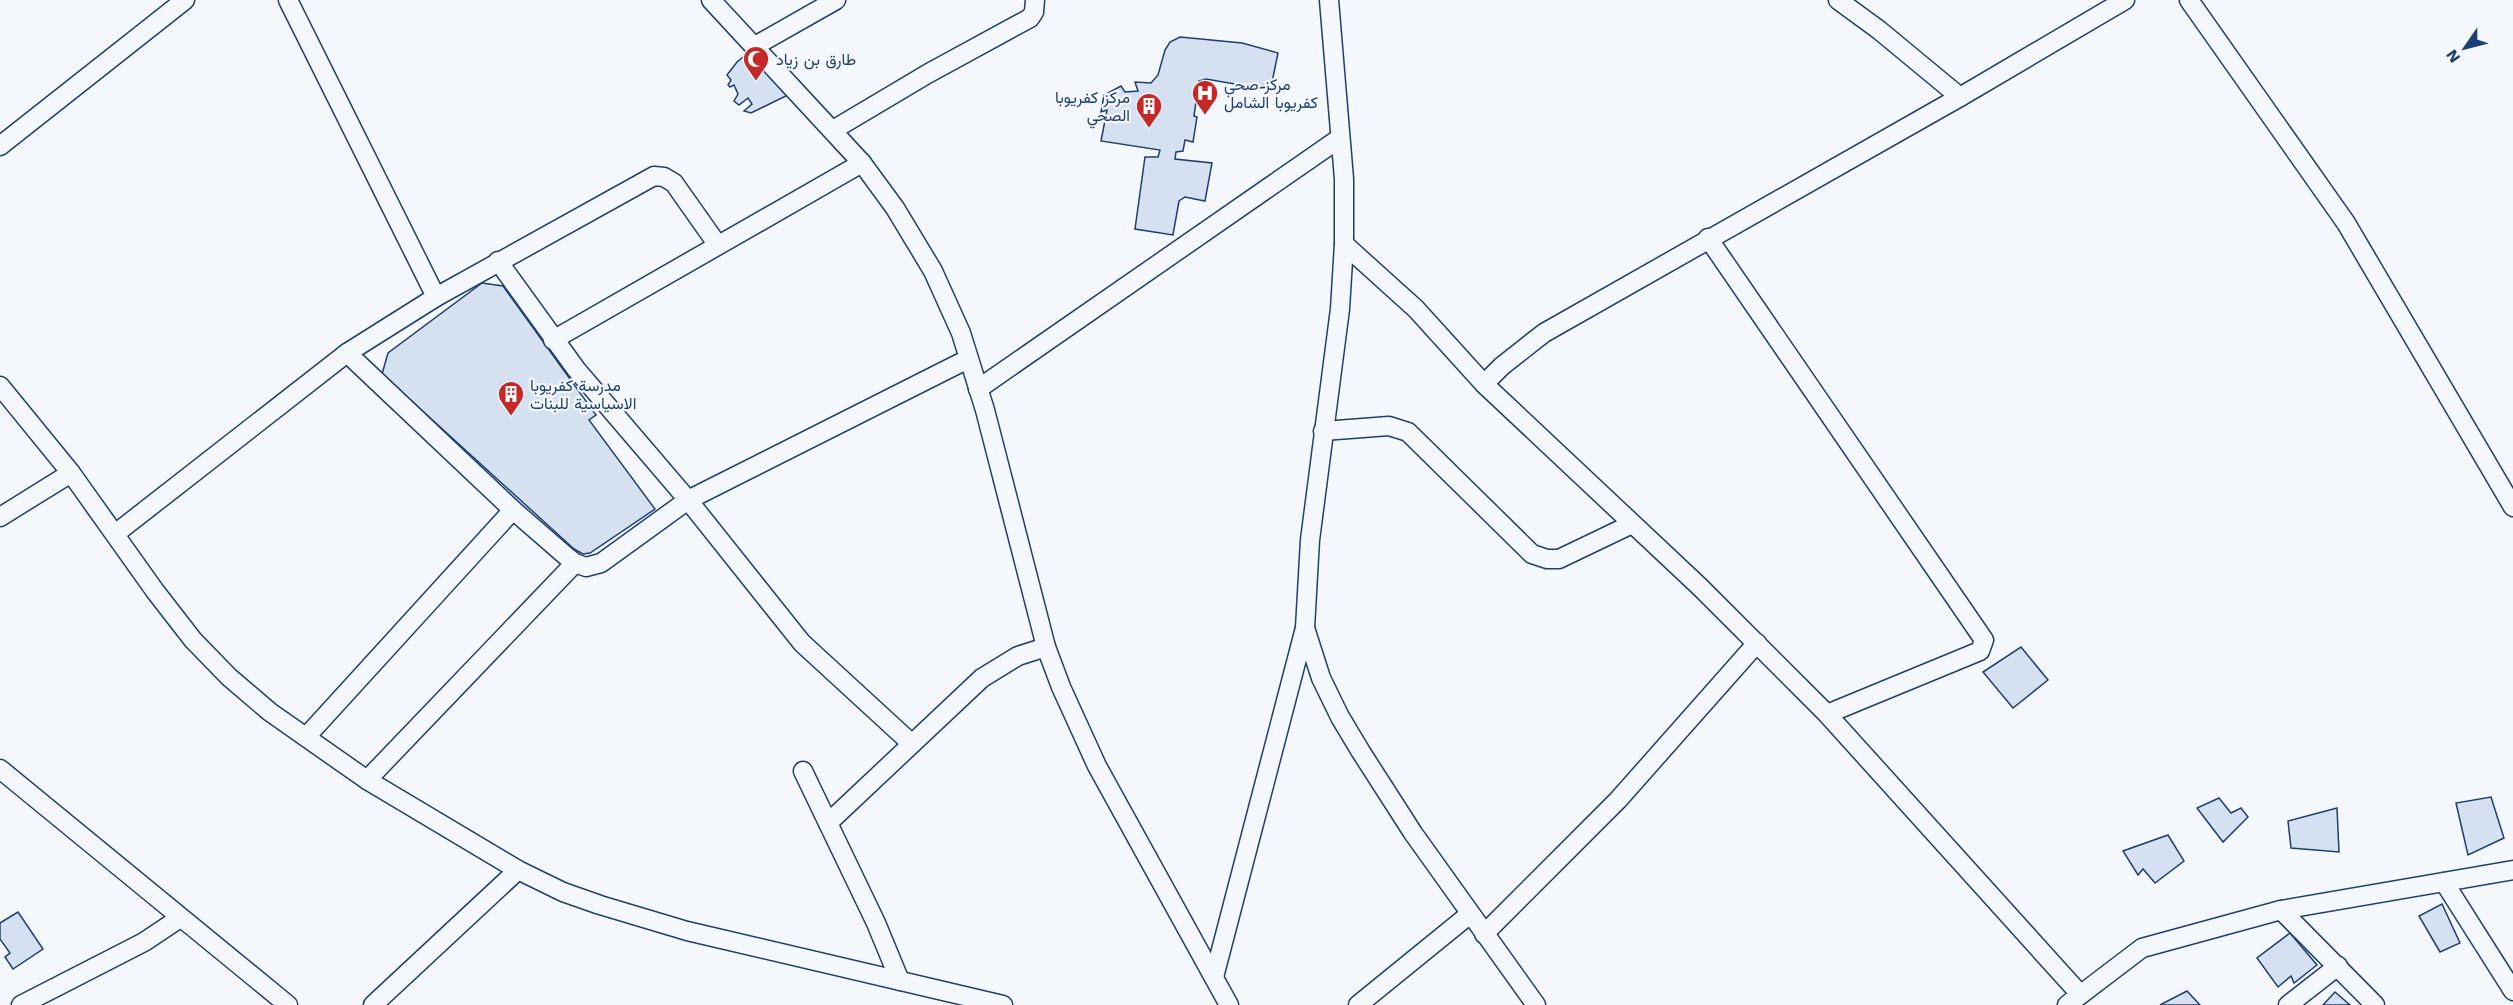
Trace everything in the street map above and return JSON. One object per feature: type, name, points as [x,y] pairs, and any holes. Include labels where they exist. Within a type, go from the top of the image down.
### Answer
[{"type":"street","points":[[288,0],[436,297]]},
{"type":"street","points":[[711,0],[862,163],[895,208],[933,271],[961,333],[1046,647],[1077,724],[1097,766],[1229,1005]]},
{"type":"street","points":[[755,46],[836,0]]},
{"type":"street","points":[[832,130],[929,73],[1030,18],[1034,12],[1035,0]]},
{"type":"street","points":[[1214,977],[1305,628],[1310,540],[1340,309],[1344,244],[1344,179],[1329,0]]},
{"type":"street","points":[[1838,0],[1879,30],[1960,98]]},
{"type":"street","points":[[1484,384],[1502,366],[1544,333],[1708,238],[1960,98],[2125,0]]},
{"type":"street","points":[[2189,0],[2346,223],[2513,507]]},
{"type":"street","points":[[0,146],[178,2]]},
{"type":"street","points":[[978,389],[1340,138]]},
{"type":"street","points":[[553,340],[862,163]]},
{"type":"street","points":[[115,534],[347,353],[498,261],[654,176],[664,177],[674,183],[717,244]]},
{"type":"street","points":[[1708,238],[1984,640],[1980,651],[1827,714]]},
{"type":"street","points":[[1344,244],[1416,309],[1484,384],[1757,643],[1827,714],[2073,999],[2142,948],[2281,910],[2513,870]]},
{"type":"street","points":[[498,261],[553,340],[622,425],[688,500],[802,643],[912,744]]},
{"type":"street","points":[[347,353],[513,510],[575,563],[586,567],[601,562],[688,500],[968,359]]},
{"type":"street","points":[[0,386],[70,473],[155,591],[200,647],[229,677],[270,712],[367,780],[518,870],[563,892],[643,919],[1003,1005]]},
{"type":"street","points":[[1323,430],[1389,426],[1408,432],[1420,441],[1532,554],[1547,560],[1559,559],[1632,524]]},
{"type":"street","points":[[0,517],[70,473]]},
{"type":"street","points":[[306,737],[513,510]]},
{"type":"street","points":[[367,780],[575,563]]},
{"type":"street","points":[[1305,628],[1321,678],[1340,717],[1413,833],[1536,1005]]},
{"type":"street","points":[[1484,934],[1618,800],[1757,643]]},
{"type":"street","points":[[828,823],[982,678],[1018,656],[1046,647]]},
{"type":"street","points":[[0,769],[288,1005]]},
{"type":"street","points":[[803,771],[876,923],[900,981]]},
{"type":"street","points":[[373,1005],[518,870]]},
{"type":"street","points":[[2444,882],[2513,991]]},
{"type":"street","points":[[2281,910],[2375,1005]]},
{"type":"street","points":[[1370,1001],[1470,914]]},
{"type":"street","points":[[21,1005],[153,936],[180,918]]},
{"type":"street","points":[[2288,1005],[2338,966]]},
{"type":"building","name":"مركز كفريوبا الصحي","points":[[1180,37],[1242,43],[1278,53],[1271,87],[1258,88],[1206,79],[1199,81],[1193,142],[1185,140],[1183,151],[1176,152],[1175,159],[1212,163],[1205,201],[1185,197],[1179,201],[1173,235],[1135,229],[1145,157],[1158,157],[1160,150],[1101,141],[1107,110],[1101,112],[1104,95],[1121,86],[1125,92],[1138,91],[1135,82],[1151,83],[1158,75],[1165,50],[1170,42]]},
{"type":"building","name":"طارق بن زياد","points":[[748,53],[768,69],[790,94],[751,113],[744,111],[752,104],[748,98],[739,105],[734,101],[738,94],[734,85],[730,87],[728,85],[731,80],[727,75]]},
{"type":"building","name":"مدرسة كفريوبا الاسياسية للبنات","points":[[482,283],[503,286],[596,415],[589,420],[655,509],[590,553],[583,554],[574,549],[382,374],[388,353]]},
{"type":"building","points":[[2021,647],[2048,680],[2013,708],[1983,672]]},
{"type":"building","points":[[2491,797],[2504,838],[2468,855],[2456,803]]},
{"type":"building","points":[[2219,798],[2231,813],[2241,808],[2248,817],[2223,842],[2197,808]]},
{"type":"building","points":[[2337,808],[2339,852],[2291,848],[2288,821]]},
{"type":"building","points":[[2168,835],[2184,861],[2155,883],[2143,869],[2138,875],[2123,851]]},
{"type":"building","points":[[2442,904],[2460,943],[2440,952],[2419,916]]},
{"type":"building","points":[[18,912],[43,949],[13,969],[5,957],[10,953],[0,939],[0,923]]},
{"type":"building","points":[[2290,933],[2317,965],[2294,983],[2291,976],[2278,987],[2257,958]]},
{"type":"building","points":[[2187,991],[2200,1005],[2160,1005]]},
{"type":"building","points":[[2335,992],[2350,1005],[2323,1005]]},
{"type":"place","name":"طارق بن زياد","points":[[756,82]]},
{"type":"place","name":"مركز صحي كفريوبا الشامل","points":[[1205,116]]},
{"type":"place","name":"مركز كفريوبا الصحي","points":[[1149,129]]},
{"type":"place","name":"مدرسة كفريوبا الاسياسية للبنات","points":[[511,417]]}]
